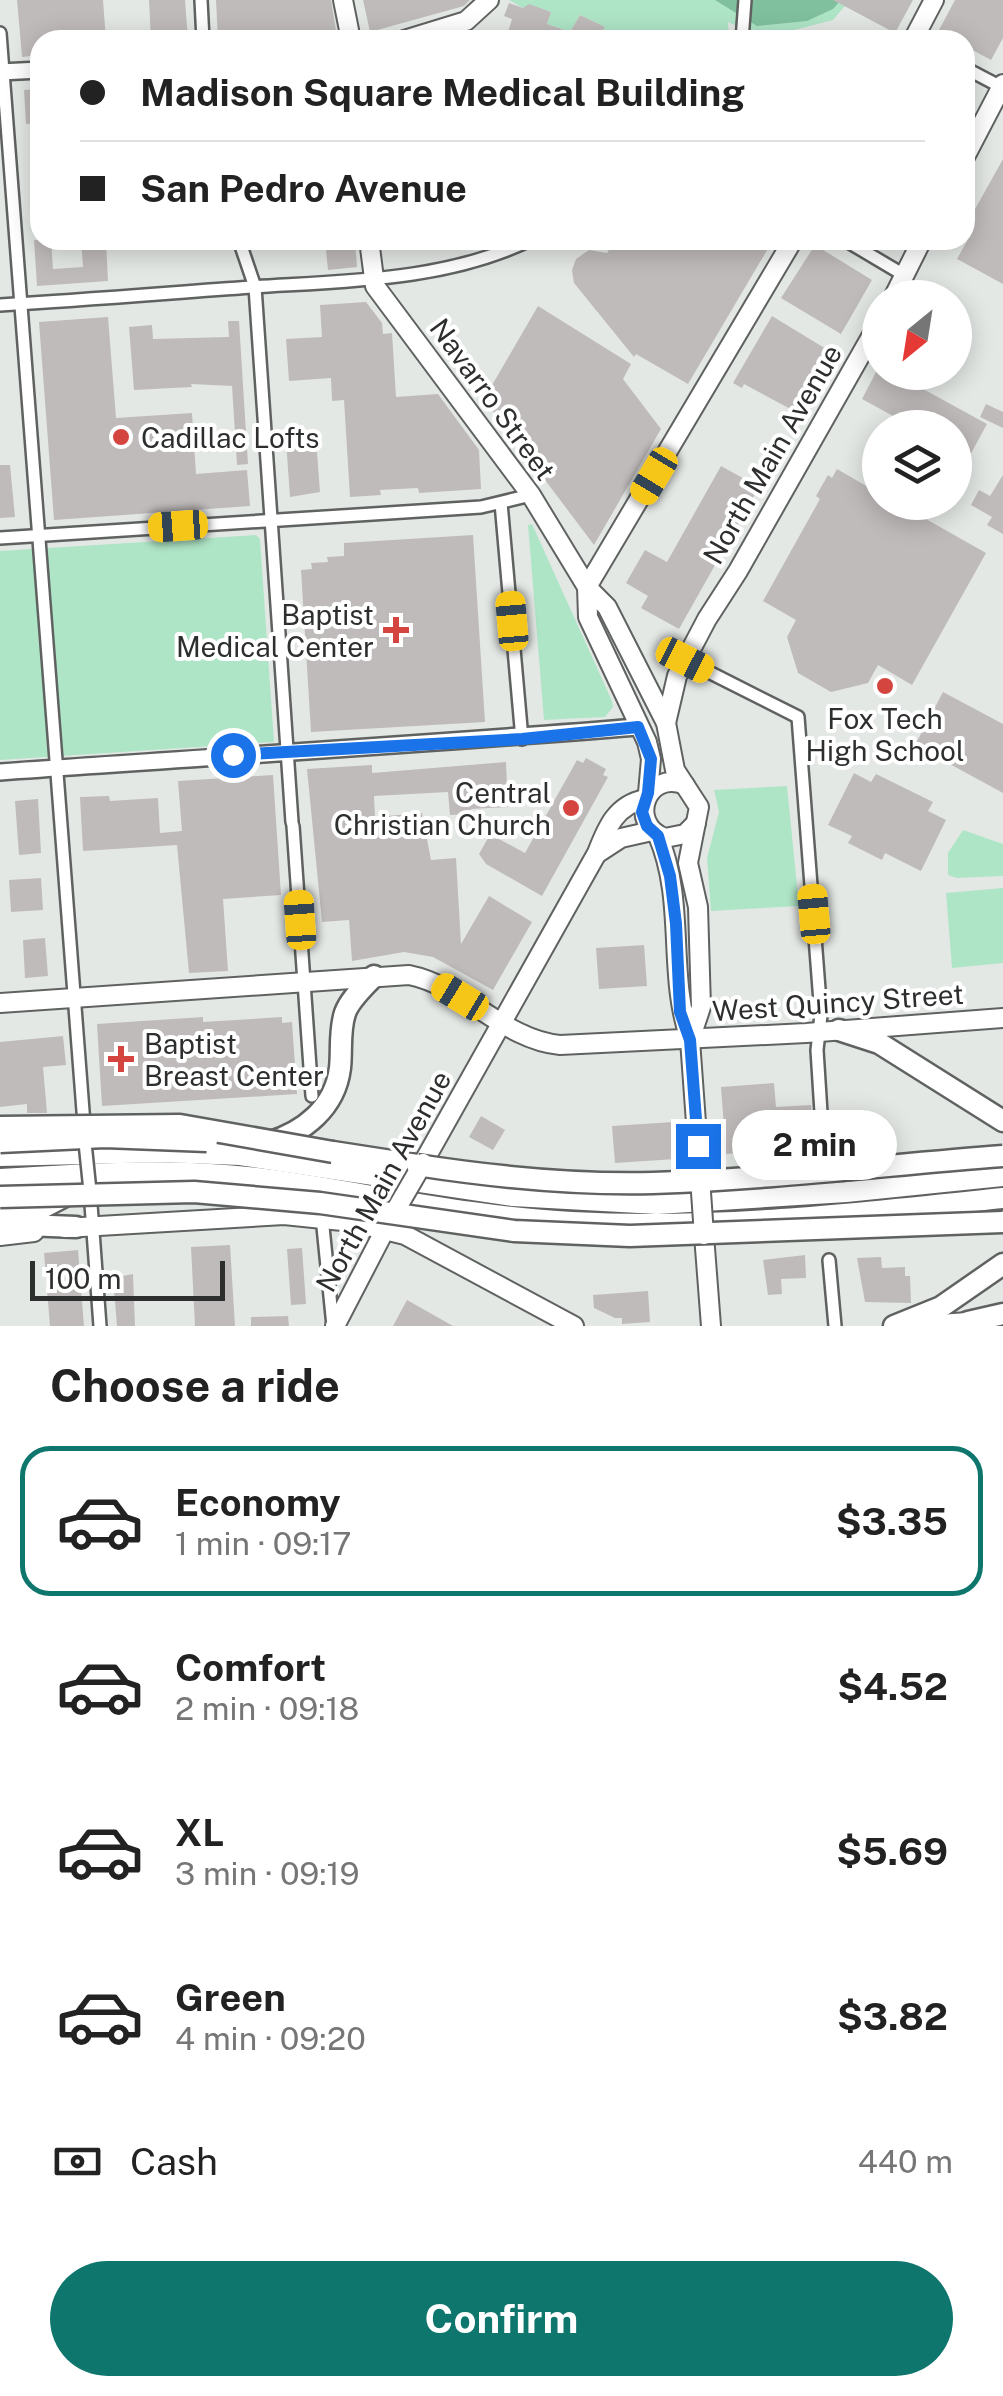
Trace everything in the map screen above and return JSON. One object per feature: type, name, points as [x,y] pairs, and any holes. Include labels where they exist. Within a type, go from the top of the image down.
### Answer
[{"type":"highway","points":[[186,1153],[266,1144],[303,1128],[318,1114],[340,1070],[347,1007],[374,976]]},
{"type":"highway","points":[[829,1031],[879,1043],[1003,1121]]},
{"type":"highway","points":[[0,1126],[180,1125],[416,1169],[531,1198],[657,1204],[846,1192],[1003,1176]]},
{"type":"highway","points":[[0,1142],[154,1138],[333,1152]]},
{"type":"highway","points":[[0,1156],[186,1153],[552,1181],[650,1183],[1003,1156]]},
{"type":"highway","points":[[0,1179],[134,1172],[195,1174],[270,1180],[391,1214],[576,1223],[804,1219],[1003,1198]]},
{"type":"highway","points":[[0,1214],[42,1208],[80,1192]]},
{"type":"highway","points":[[0,1196],[194,1192],[320,1203],[514,1231],[630,1236],[1003,1222]]},
{"type":"highway","points":[[0,1224],[84,1227]]},
{"type":"highway","points":[[894,1326],[942,1307],[1003,1264]]},
{"type":"highway","points":[[968,1322],[1003,1317]]},
{"type":"main road","points":[[343,0],[348,30]]},
{"type":"main road","points":[[919,30],[934,0]]},
{"type":"main road","points":[[438,30],[466,22],[487,3]]},
{"type":"main road","points":[[975,138],[1002,86]]},
{"type":"main road","points":[[369,250],[372,279]]},
{"type":"main road","points":[[588,587],[787,250]]},
{"type":"main road","points":[[902,280],[917,250]]},
{"type":"main road","name":"Navarro Street","points":[[372,279],[531,495],[588,587],[607,607],[666,724],[675,770],[685,785]]},
{"type":"main road","name":"North Main Avenue","points":[[666,724],[685,660],[862,352]]},
{"type":"main road","name":"Navarro Street","points":[[588,587],[588,617],[651,759],[647,796]]},
{"type":"main road","points":[[690,1040],[701,1007],[698,907],[688,862],[698,803],[685,785],[666,782],[654,786],[642,812],[655,834],[670,876],[680,1012],[690,1040],[712,1326]]},
{"type":"main road","name":"North Main Avenue","points":[[334,1326],[391,1214],[503,1022],[597,854],[614,816],[629,802],[647,796]]},
{"type":"main road","points":[[597,854],[621,838],[655,834],[679,837],[696,822]]},
{"type":"main road","name":"West Quincy Street","points":[[0,1003],[409,975],[432,980],[530,1038],[560,1045],[1003,1018]]},
{"type":"main road","points":[[0,1236],[284,1215],[391,1214],[405,1235],[574,1326]]},
{"type":"main road","points":[[912,1326],[968,1322]]},
{"type":"street","points":[[200,0],[202,30]]},
{"type":"street","points":[[743,30],[745,0]]},
{"type":"street","points":[[0,33],[76,998],[84,1124],[80,1192],[100,1326]]},
{"type":"street","points":[[2,72],[30,71]]},
{"type":"street","points":[[975,73],[1002,86]]},
{"type":"street","points":[[242,250],[255,287],[312,1096]]},
{"type":"street","points":[[0,305],[372,279],[469,264],[509,250]]},
{"type":"street","points":[[862,250],[904,275]]},
{"type":"street","points":[[0,538],[502,503],[531,495]]},
{"type":"street","points":[[502,503],[522,739]]},
{"type":"street","points":[[685,660],[798,717],[818,981],[829,1031],[817,1050],[823,1144]]},
{"type":"street","points":[[0,772],[522,739],[638,727]]},
{"type":"street","points":[[322,1217],[334,1326]]},
{"type":"street","points":[[829,1260],[835,1326]]},
{"type":"shaded area","points":[[509,0],[850,0],[833,20],[794,30],[746,30],[728,22],[728,30],[603,30],[605,27],[580,15],[571,30],[564,30],[547,24],[551,12],[530,5],[523,8]]},
{"type":"shaded area","points":[[715,0],[841,0],[833,9],[807,21],[757,26]]},
{"type":"shaded area","points":[[532,524],[612,701],[613,707],[605,717],[544,720],[528,525]]},
{"type":"shaded area","points":[[256,535],[260,539],[274,742],[0,760],[0,551]]},
{"type":"shaded area","points":[[787,786],[799,906],[711,911],[707,858],[719,812],[714,790]]},
{"type":"shaded area","points":[[963,830],[1003,844],[1003,876],[948,875],[948,853]]},
{"type":"shaded area","points":[[1003,888],[1003,963],[952,968],[946,893]]},
{"type":"building","points":[[17,0],[103,0],[105,30],[30,30],[30,56],[22,57]]},
{"type":"building","points":[[149,0],[185,0],[187,30],[150,30]]},
{"type":"building","points":[[216,0],[331,0],[336,30],[218,30]]},
{"type":"building","points":[[363,0],[470,0],[464,6],[370,30]]},
{"type":"building","points":[[833,0],[913,0],[897,30],[889,30]]},
{"type":"building","points":[[955,0],[1003,0],[1003,38],[991,60],[975,51],[975,30],[939,30]]},
{"type":"building","points":[[509,3],[523,8],[529,4],[551,12],[547,24],[564,30],[509,30],[512,19],[504,16]]},
{"type":"building","points":[[580,15],[605,27],[603,30],[571,30]]},
{"type":"building","points":[[24,90],[30,90],[30,124],[26,124]]},
{"type":"building","points":[[1003,159],[1003,284],[957,259],[962,250],[975,250],[975,209]]},
{"type":"building","points":[[35,250],[52,250],[53,269],[83,267],[82,250],[106,250],[108,281],[37,286]]},
{"type":"building","points":[[326,250],[356,250],[357,267],[328,270]]},
{"type":"building","points":[[589,250],[767,250],[688,384],[636,354],[634,357],[574,283],[572,270],[576,259]]},
{"type":"building","points":[[812,250],[823,250],[872,280],[862,280],[862,297],[841,334],[781,298]]},
{"type":"building","points":[[366,302],[382,323],[383,334],[392,333],[396,397],[438,394],[479,450],[481,489],[419,493],[418,488],[380,490],[381,495],[350,497],[344,400],[332,401],[331,378],[289,381],[286,339],[322,337],[320,305]]},
{"type":"building","points":[[538,306],[631,364],[623,379],[661,429],[594,545],[484,399]]},
{"type":"building","points":[[772,316],[831,352],[798,413],[744,384],[742,388],[733,383]]},
{"type":"building","name":"Cadillac Lofts","points":[[108,317],[116,418],[192,413],[196,474],[247,470],[250,506],[54,520],[39,322]]},
{"type":"building","points":[[228,321],[239,321],[248,464],[237,465],[232,386],[191,384],[192,387],[134,390],[129,327],[152,325],[153,339],[229,337]]},
{"type":"building","points":[[867,390],[925,390],[961,410],[882,410],[862,399]]},
{"type":"building","points":[[986,404],[1003,412],[1003,428],[980,417]]},
{"type":"building","points":[[972,416],[987,424],[972,452]]},
{"type":"building","points":[[316,439],[320,492],[290,497],[286,441]]},
{"type":"building","points":[[0,465],[10,465],[15,517],[0,518]]},
{"type":"building","points":[[721,466],[759,487],[679,629],[641,608],[648,596],[626,583],[645,550],[667,562]]},
{"type":"building","points":[[837,469],[862,484],[862,520],[928,520],[986,553],[912,685],[878,665],[868,683],[831,692],[798,673],[787,637],[796,620],[763,601],[820,499],[816,496],[828,475],[832,478]]},
{"type":"building","points":[[1003,475],[1003,534],[987,525],[992,517],[972,506],[979,490],[990,496]]},
{"type":"building","name":"Baptist Medical Center","points":[[473,535],[485,722],[311,732],[301,570],[312,569],[311,563],[328,562],[327,557],[344,556],[344,543]]},
{"type":"building","points":[[943,692],[1003,724],[1003,793],[915,745]]},
{"type":"building","name":"Central Christian Church","points":[[586,758],[606,769],[603,775],[608,777],[542,896],[486,864],[479,854],[488,838],[499,839],[525,853],[577,760],[583,763]]},
{"type":"building","points":[[506,762],[508,807],[471,809],[471,814],[450,815],[448,792],[374,796],[375,817],[422,813],[431,860],[456,858],[461,944],[489,896],[532,922],[493,990],[433,957],[404,952],[352,961],[349,920],[322,922],[307,769],[372,765],[372,773]]},
{"type":"building","points":[[854,773],[871,782],[876,774],[933,802],[928,811],[946,820],[921,871],[885,853],[882,860],[848,843],[852,836],[828,825]]},
{"type":"building","points":[[273,775],[281,895],[223,899],[228,971],[189,973],[177,845],[83,851],[80,797],[109,796],[110,801],[158,798],[160,833],[182,831],[178,781]]},
{"type":"building","points":[[38,799],[41,853],[19,855],[15,801]]},
{"type":"building","points":[[41,878],[43,910],[11,912],[9,880]]},
{"type":"building","points":[[45,938],[48,976],[25,978],[23,940]]},
{"type":"building","points":[[644,945],[647,986],[599,989],[596,948]]},
{"type":"building","points":[[203,1017],[203,1022],[282,1017],[282,1023],[292,1022],[297,1094],[102,1106],[97,1024]]},
{"type":"building","points":[[63,1036],[66,1065],[43,1067],[47,1113],[27,1113],[27,1104],[0,1107],[0,1042]]},
{"type":"building","points":[[774,1083],[776,1107],[811,1105],[812,1114],[785,1116],[786,1130],[762,1132],[764,1151],[726,1154],[721,1087]]},
{"type":"building","points":[[481,1116],[505,1130],[493,1150],[469,1137]]},
{"type":"building","points":[[673,1122],[676,1159],[615,1163],[612,1126]]},
{"type":"building","points":[[230,1245],[235,1326],[195,1326],[191,1247]]},
{"type":"building","points":[[302,1248],[306,1304],[291,1305],[287,1249]]},
{"type":"building","points":[[78,1250],[84,1326],[50,1326],[44,1253]]},
{"type":"building","points":[[805,1255],[806,1278],[781,1279],[782,1294],[768,1295],[763,1260]]},
{"type":"building","points":[[881,1257],[882,1268],[905,1267],[905,1276],[910,1276],[911,1303],[865,1302],[857,1258]]},
{"type":"building","points":[[133,1274],[135,1326],[117,1326],[113,1278]]},
{"type":"building","points":[[648,1291],[650,1322],[622,1324],[622,1318],[594,1308],[593,1295]]},
{"type":"building","points":[[407,1300],[453,1326],[393,1326]]},
{"type":"building","points":[[288,1316],[289,1326],[251,1326],[251,1317]]},
{"type":"place","name":"Cadillac Lofts","points":[[121,437]]},
{"type":"place","name":"Baptist Medical Center","points":[[396,630]]},
{"type":"place","name":"Fox Tech High School","points":[[885,686]]},
{"type":"place","name":"Central Christian Church","points":[[571,808]]},
{"type":"place","name":"Baptist Breast Center","points":[[121,1059]]},
{"type":"route","points":[[233,755],[522,739],[638,727],[651,759],[642,812],[662,845],[670,876],[680,1012],[690,1040],[698,1146]]}]
